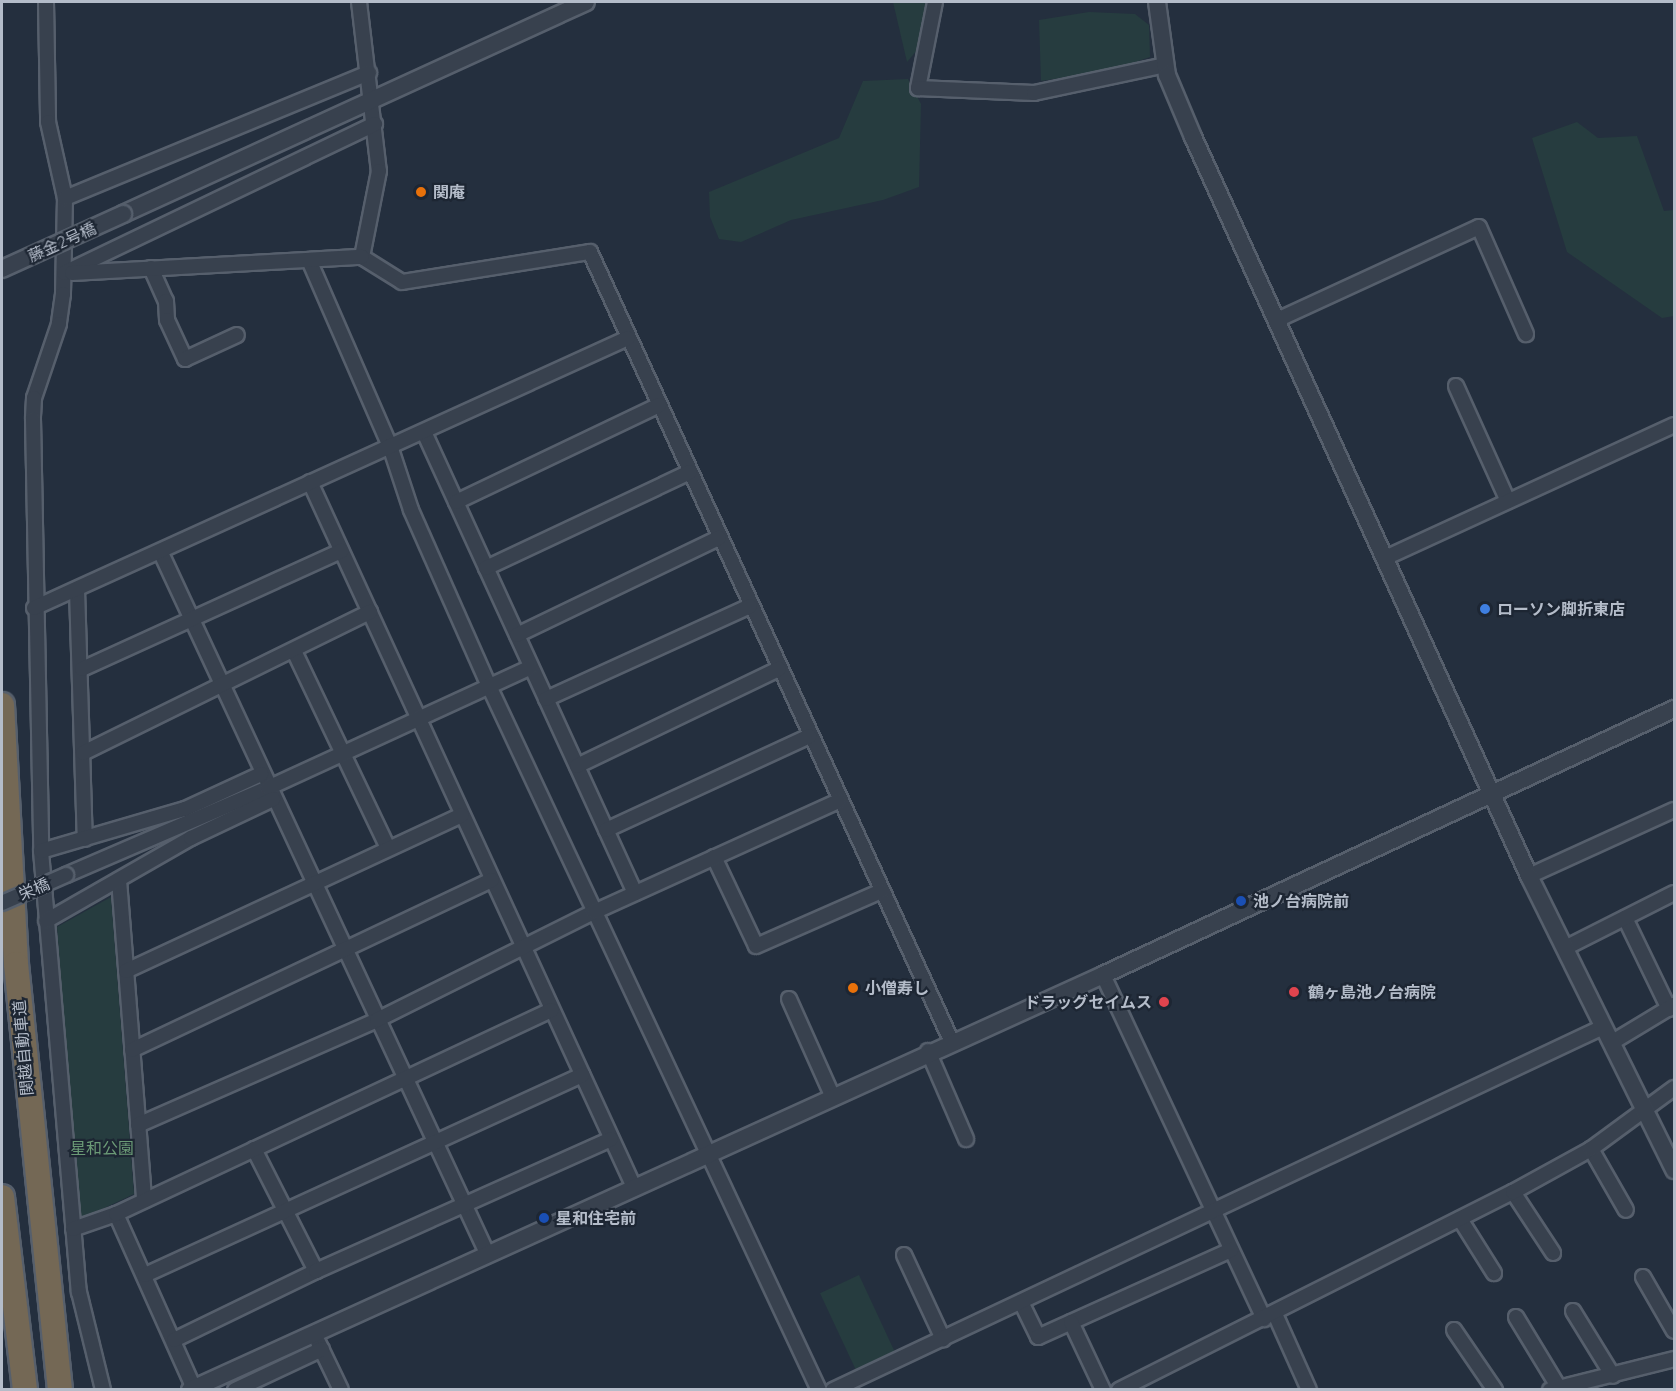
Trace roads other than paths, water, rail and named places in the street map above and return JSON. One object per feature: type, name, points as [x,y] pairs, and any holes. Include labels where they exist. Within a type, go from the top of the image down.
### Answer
[{"type":"highway","name":"関越自動車道","points":[[2,705],[16,964],[60,1389]]},
{"type":"highway","points":[[2,1197],[25,1389]]},
{"type":"street","points":[[46,2],[48,122],[65,198],[64,273],[59,324],[34,398],[34,608],[41,851],[79,1292],[103,1389]]},
{"type":"street","points":[[359,2],[373,99],[379,171],[362,257]]},
{"type":"street","name":"藤金2号橋","points":[[2,269],[586,2]]},
{"type":"street","points":[[935,2],[918,88],[1034,93],[1166,65]]},
{"type":"street","points":[[1158,2],[1166,65],[1193,137],[1529,876],[1642,1110],[1674,1170]]},
{"type":"street","points":[[65,198],[369,73]]},
{"type":"street","points":[[64,273],[375,124]]},
{"type":"street","points":[[1277,320],[1479,227],[1526,334]]},
{"type":"street","points":[[64,273],[362,257],[402,282],[590,252],[778,669],[951,1041]]},
{"type":"street","points":[[309,260],[390,446],[411,510],[489,686],[819,1389]]},
{"type":"street","points":[[151,268],[166,301],[167,320],[185,359],[237,335]]},
{"type":"street","points":[[34,608],[161,553],[310,482],[628,338]]},
{"type":"street","points":[[1456,386],[1508,501]]},
{"type":"street","points":[[456,502],[659,405]]},
{"type":"street","points":[[1385,558],[1674,425]]},
{"type":"street","points":[[424,432],[635,893]]},
{"type":"street","points":[[486,568],[690,472]]},
{"type":"street","points":[[310,482],[633,1185]]},
{"type":"street","points":[[517,635],[719,538]]},
{"type":"street","points":[[82,669],[341,551]]},
{"type":"street","points":[[161,553],[261,774],[487,1253]]},
{"type":"street","points":[[78,590],[86,838]]},
{"type":"street","points":[[546,699],[750,606]]},
{"type":"street","points":[[83,753],[223,687],[370,612]]},
{"type":"street","points":[[294,651],[388,848]]},
{"type":"street","points":[[46,921],[344,753],[531,667]]},
{"type":"street","points":[[577,766],[778,669]]},
{"type":"street","points":[[116,1214],[174,1340],[192,1389],[633,1185],[928,1051],[1103,975],[1674,709]]},
{"type":"street","points":[[606,830],[809,736]]},
{"type":"street","points":[[41,851],[185,809],[261,774]]},
{"type":"street","name":"栄橋","points":[[2,903],[271,793]]},
{"type":"street","points":[[138,1125],[377,1020],[594,912],[839,801]]},
{"type":"street","points":[[1529,876],[1674,810]]},
{"type":"street","points":[[126,971],[462,815]]},
{"type":"street","points":[[714,857],[756,946],[881,891]]},
{"type":"street","points":[[119,880],[144,1200]]},
{"type":"street","points":[[132,1050],[492,880]]},
{"type":"street","points":[[1565,948],[1674,893]]},
{"type":"street","points":[[1611,1043],[1672,1007],[1625,918]]},
{"type":"street","points":[[1103,975],[1212,1212],[1309,1389]]},
{"type":"street","points":[[789,999],[832,1095]]},
{"type":"street","points":[[73,1229],[116,1214],[552,1010]]},
{"type":"street","points":[[832,1389],[943,1339],[1603,1027]]},
{"type":"street","points":[[928,1051],[966,1139]]},
{"type":"street","points":[[145,1275],[582,1075]]},
{"type":"street","points":[[1119,1389],[1270,1316],[1591,1149],[1674,1088]]},
{"type":"street","points":[[174,1340],[463,1203],[611,1139]]},
{"type":"street","points":[[254,1149],[316,1271]]},
{"type":"street","points":[[1591,1149],[1626,1210]]},
{"type":"street","points":[[1513,1191],[1553,1253]]},
{"type":"street","points":[[1460,1219],[1494,1273]]},
{"type":"street","points":[[1021,1302],[1038,1337],[1231,1250]]},
{"type":"street","points":[[904,1255],[943,1339]]},
{"type":"street","points":[[1643,1277],[1674,1330]]},
{"type":"street","points":[[1573,1311],[1613,1376]]},
{"type":"street","points":[[1516,1317],[1554,1389],[1674,1359]]},
{"type":"street","points":[[1071,1322],[1103,1389]]},
{"type":"street","points":[[1454,1330],[1495,1389]]},
{"type":"street","points":[[313,1333],[341,1389]]},
{"type":"street","points":[[235,1389],[259,1384],[322,1349]]},
{"type":"place","name":"関庵","points":[[421,192]]},
{"type":"place","name":"ローソン脚折東店","points":[[1485,609]]},
{"type":"place","name":"池ノ台病院前","points":[[1241,901]]},
{"type":"place","name":"小僧寿し","points":[[853,988]]},
{"type":"place","name":"鶴ヶ島池ノ台病院","points":[[1294,992]]},
{"type":"place","name":"ドラッグセイムス","points":[[1164,1002]]},
{"type":"place","name":"星和住宅前","points":[[544,1218]]},
{"type":"park label","name":"星和公園","points":[[102,1148]]}]
